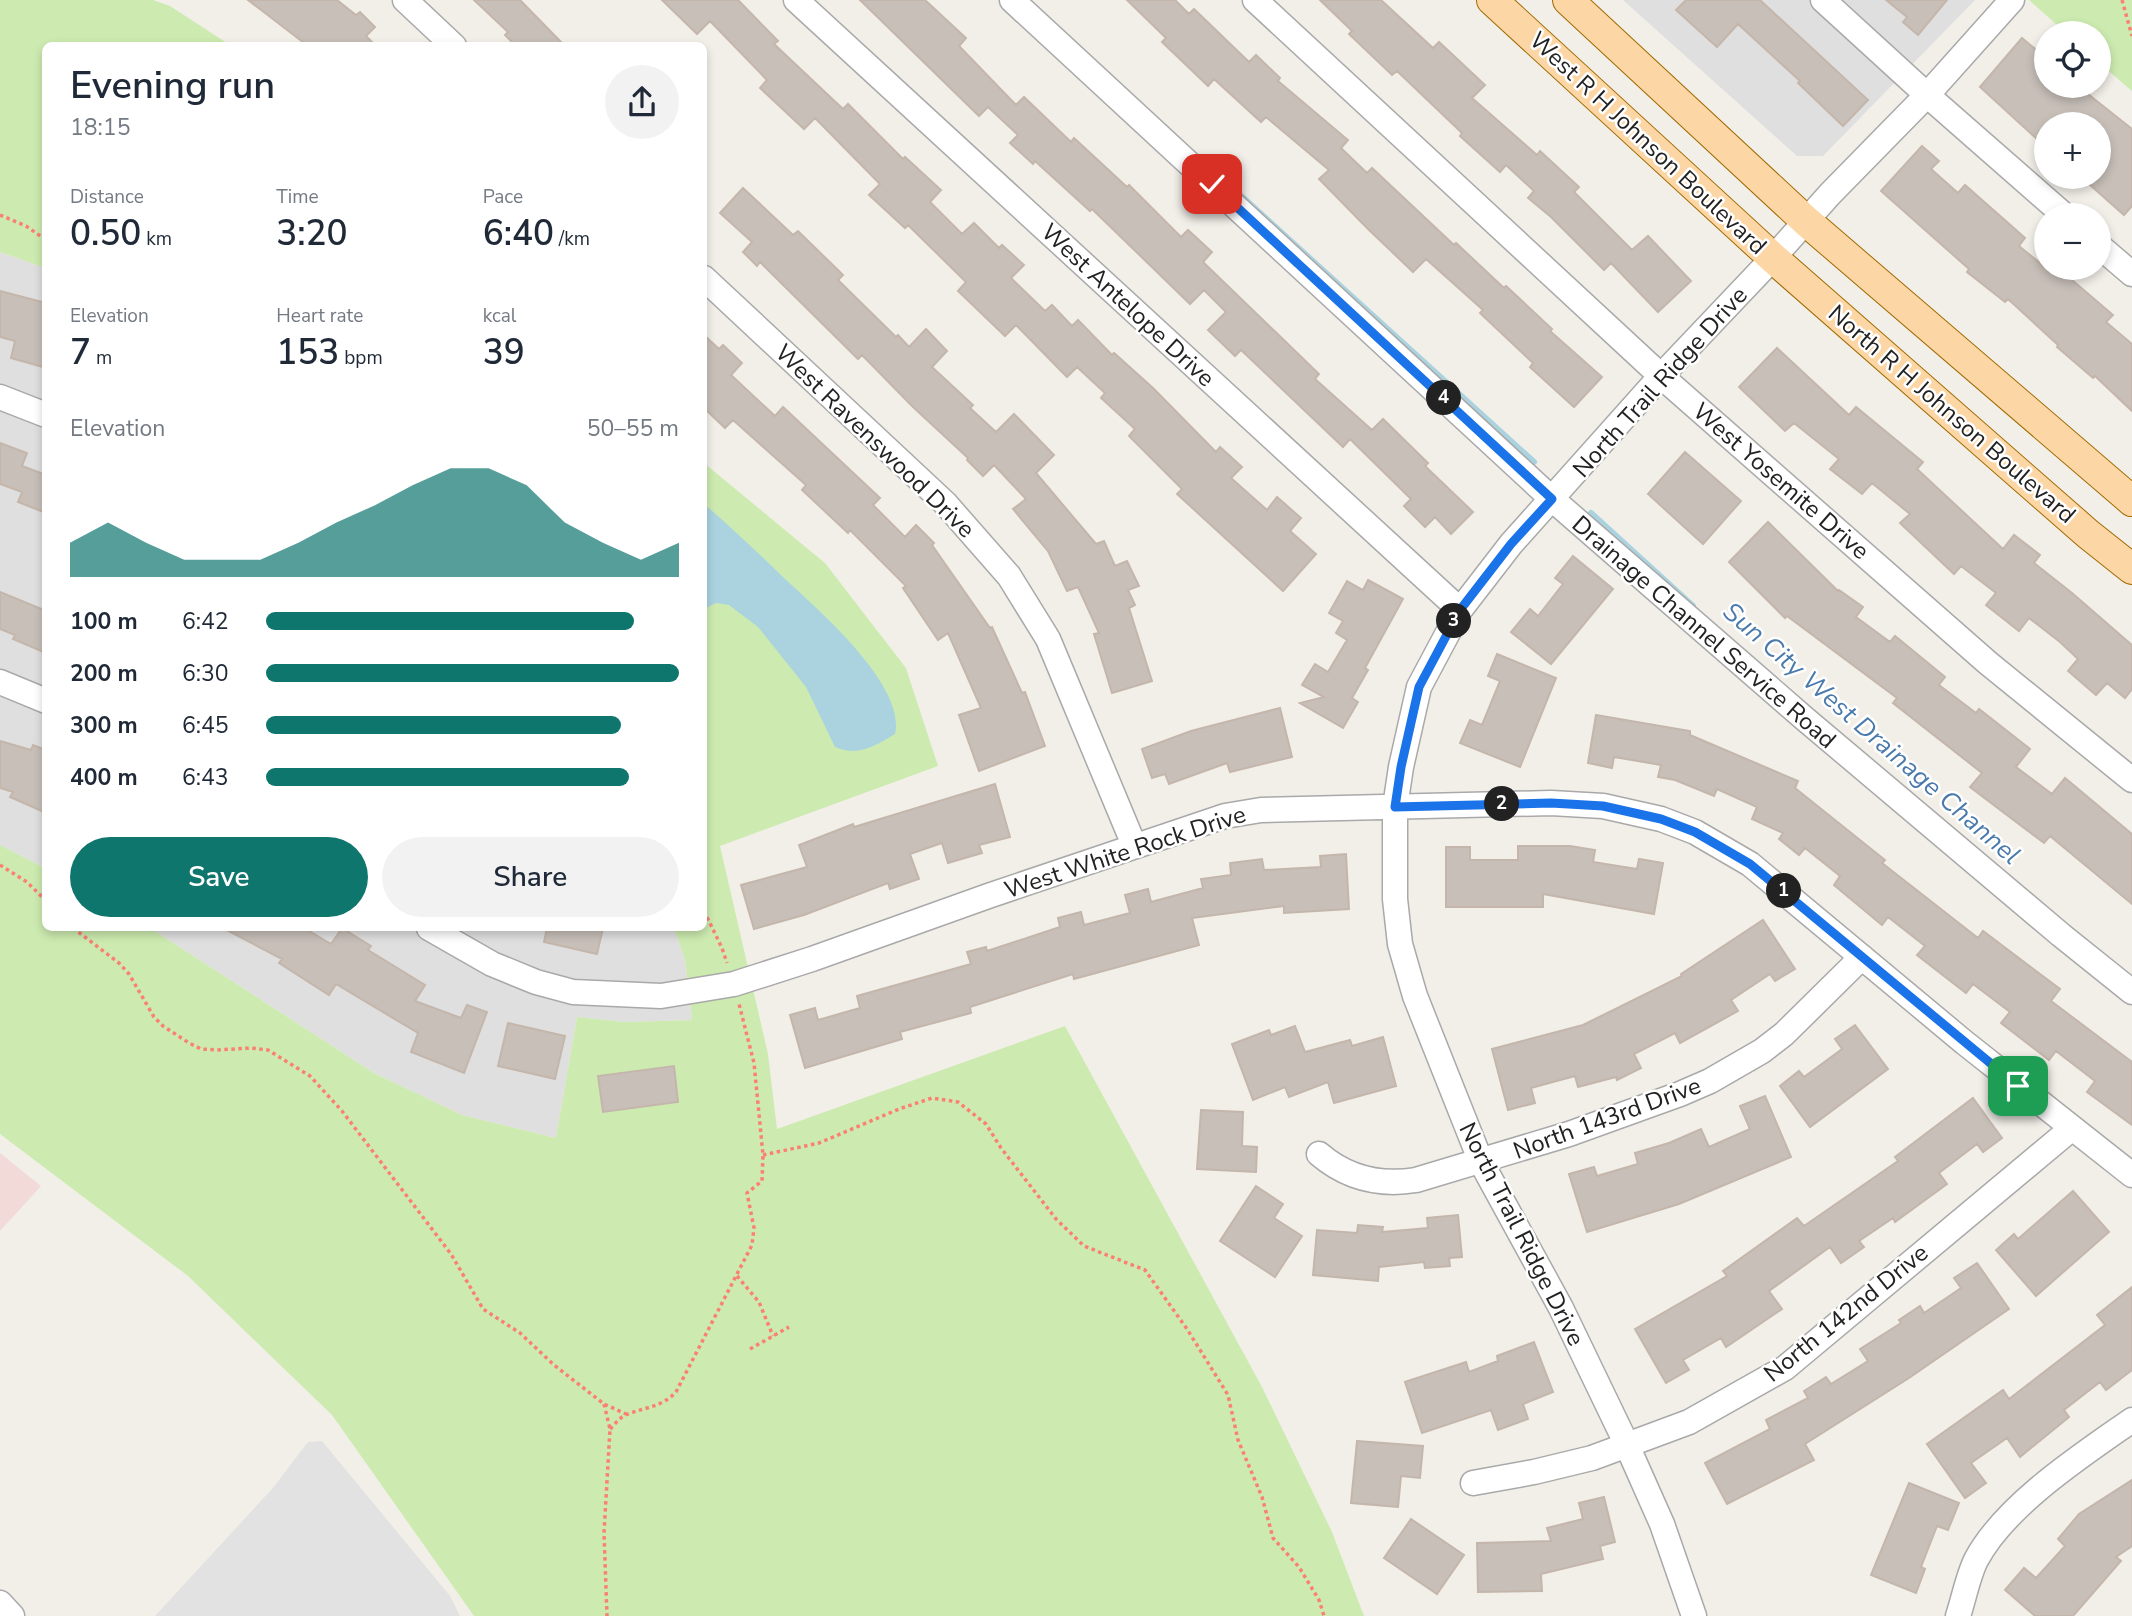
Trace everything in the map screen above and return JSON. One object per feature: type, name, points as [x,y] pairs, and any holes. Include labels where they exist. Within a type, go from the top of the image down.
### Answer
[{"type":"main road","name":"West R H Johnson Boulevard","points":[[1492,0],[1773,258]]},
{"type":"main road","name":"West R H Johnson Boulevard","points":[[1568,0],[1806,221]]},
{"type":"main road","name":"North R H Johnson Boulevard","points":[[1806,221],[2132,501]]},
{"type":"main road","name":"North R H Johnson Boulevard","points":[[1773,258],[2088,534],[2132,569]]},
{"type":"street","points":[[405,0],[450,42]]},
{"type":"street","name":"West Antelope Drive","points":[[796,0],[1460,610]]},
{"type":"street","name":"Drainage Channel Service Road","points":[[1012,0],[1554,497],[1804,719],[2061,936],[2132,992]]},
{"type":"street","name":"West Yosemite Drive","points":[[1255,0],[1661,376],[1988,663],[2132,780]]},
{"type":"street","points":[[1823,0],[1927,96],[2050,203]]},
{"type":"street","name":"North Trail Ridge Drive","points":[[1694,1616],[1662,1524],[1626,1443],[1561,1308],[1481,1162],[1425,1024],[1399,944],[1394,877],[1395,807],[1401,767],[1419,687],[1460,610],[1511,544],[1661,376],[1927,96],[2012,0]]},
{"type":"street","points":[[2111,256],[2132,274]]},
{"type":"street","name":"West Ravenswood Drive","points":[[707,281],[945,503],[1009,576],[1048,639],[1134,845]]},
{"type":"street","points":[[0,397],[42,413]]},
{"type":"street","points":[[0,682],[42,699]]},
{"type":"street","name":"West White Rock Drive","points":[[442,931],[512,973],[573,992],[661,996],[734,984],[1225,816],[1261,810],[1577,804],[1603,806],[1661,819],[1695,832],[1750,864],[2071,1129],[2132,1175]]},
{"type":"street","name":"North 143rd Drive","points":[[1319,1153],[1347,1173],[1371,1181],[1396,1183],[1439,1175],[1481,1162],[1680,1094],[1736,1067],[1784,1034],[1862,957]]},
{"type":"street","name":"North 142nd Drive","points":[[1473,1483],[1592,1458],[1626,1443],[1689,1422],[1785,1368],[2071,1129]]},
{"type":"street","points":[[1958,1616],[1975,1562],[2006,1520],[2043,1486],[2132,1420]]},
{"type":"street","points":[[0,1603],[12,1616]]},
{"type":"path","points":[[2122,0],[2132,36]]},
{"type":"path","points":[[0,215],[26,226],[42,237]]},
{"type":"path","points":[[0,866],[27,882],[42,897]]},
{"type":"path","points":[[610,1429],[626,1414],[653,1408],[670,1399],[676,1392],[737,1276],[754,1237],[747,1193],[762,1181],[763,1155],[754,1063],[734,984],[722,948],[707,917]]},
{"type":"path","points":[[77,931],[107,951],[119,963],[154,1017],[189,1043],[201,1049],[268,1050],[310,1076],[342,1111],[451,1254],[483,1309],[520,1333],[554,1366],[604,1404],[626,1414]]},
{"type":"path","points":[[763,1155],[819,1143],[932,1098],[958,1102],[986,1124],[1001,1148],[1056,1219],[1084,1246],[1145,1270],[1187,1329],[1228,1395],[1238,1440],[1262,1497],[1273,1538],[1299,1567],[1319,1600],[1324,1616]]},
{"type":"path","points":[[737,1276],[759,1302],[773,1336]]},
{"type":"path","points":[[750,1349],[789,1327]]},
{"type":"path","points":[[604,1404],[610,1429],[604,1533],[607,1616]]},
{"type":"shaded area","points":[[1623,0],[1975,0],[1823,156],[1797,156]]},
{"type":"shaded area","points":[[0,252],[42,267],[42,866],[0,845]]},
{"type":"shaded area","points":[[155,931],[675,931],[685,960],[692,1020],[625,1022],[577,1017],[556,1138],[462,1115],[374,1073]]},
{"type":"shaded area","points":[[0,1153],[41,1186],[0,1231]]},
{"type":"shaded area","points":[[322,1441],[450,1596],[460,1616],[155,1616],[272,1489],[308,1442]]},
{"type":"green space","points":[[0,0],[153,0],[170,6],[225,42],[42,42],[42,267],[0,252]]},
{"type":"green space","points":[[2029,0],[2132,0],[2132,91],[2111,73],[2111,21],[2053,21]]},
{"type":"green space","points":[[707,465],[825,563],[906,668],[938,766],[720,846],[768,1054],[777,1129],[1065,1026],[1262,1387],[1332,1532],[1364,1616],[474,1616],[332,1415],[188,1276],[0,1134],[0,845],[42,866],[42,931],[155,931],[374,1073],[462,1115],[556,1138],[577,1017],[625,1022],[692,1020],[685,960],[675,931],[707,931]]},
{"type":"water","points":[[707,507],[816,607],[856,648],[887,693],[895,714],[895,734],[859,750],[835,747],[806,687],[758,627],[729,605],[716,603],[707,608]]},
{"type":"building","points":[[248,0],[337,0],[356,15],[360,12],[375,27],[366,36],[372,42],[303,42]]},
{"type":"building","points":[[474,0],[520,0],[561,42],[512,42],[505,35],[508,32]]},
{"type":"building","points":[[662,0],[738,0],[778,41],[774,44],[843,109],[848,104],[903,159],[905,157],[941,190],[930,202],[962,234],[974,223],[999,248],[1002,245],[1024,265],[1011,278],[1045,311],[1052,305],[1072,326],[1078,320],[1112,355],[1114,353],[1153,388],[1216,452],[1220,447],[1242,467],[1231,478],[1267,510],[1277,497],[1301,518],[1290,531],[1316,554],[1283,591],[1177,494],[1182,489],[1129,436],[1135,429],[1101,398],[1105,393],[1077,367],[1067,377],[1016,325],[1005,336],[958,291],[966,282],[908,225],[905,228],[869,195],[880,184],[815,118],[804,129],[760,88],[767,80],[710,21],[697,34]]},
{"type":"building","points":[[860,0],[925,0],[966,38],[959,46],[1016,105],[1024,97],[1071,142],[1074,138],[1127,187],[1129,185],[1181,237],[1188,230],[1212,252],[1203,262],[1319,374],[1315,379],[1372,430],[1383,419],[1428,463],[1425,466],[1473,512],[1451,534],[1435,517],[1425,527],[1404,506],[1411,499],[1350,439],[1343,447],[1241,350],[1235,356],[1208,330],[1226,312],[1204,290],[1190,304],[1092,209],[1090,211],[1035,161],[1033,164],[1010,143],[1018,135],[988,107],[979,116]]},
{"type":"building","points":[[1127,0],[1175,0],[1189,14],[1194,9],[1249,62],[1256,55],[1280,78],[1278,81],[1348,140],[1341,148],[1367,173],[1372,168],[1454,245],[1456,243],[1504,288],[1506,286],[1552,329],[1550,331],[1602,377],[1574,407],[1530,367],[1533,363],[1480,313],[1483,310],[1426,259],[1413,272],[1319,179],[1329,170],[1266,117],[1261,122],[1214,79],[1208,86],[1162,42],[1166,38]]},
{"type":"building","points":[[1320,0],[1381,0],[1433,48],[1439,42],[1485,85],[1472,98],[1537,155],[1540,151],[1579,187],[1574,192],[1632,250],[1648,236],[1691,281],[1658,312],[1611,263],[1604,270],[1528,198],[1534,191],[1506,165],[1500,172],[1460,136],[1462,133],[1397,71],[1392,75],[1349,34],[1352,31]]},
{"type":"building","points":[[1686,0],[1760,0],[1868,100],[1843,126],[1798,83],[1800,81],[1738,24],[1717,47],[1676,10]]},
{"type":"building","points":[[1886,0],[1947,0],[1918,35],[1903,22],[1907,17]]},
{"type":"building","points":[[2022,38],[2034,48],[2034,98],[2093,98],[2111,112],[2034,112],[2034,136],[1980,87]]},
{"type":"building","points":[[2111,112],[2132,129],[2132,206],[2124,215],[2095,189],[2111,189]]},
{"type":"building","points":[[1922,146],[1939,161],[1931,169],[1958,193],[1965,185],[2025,238],[2019,246],[2034,258],[2034,280],[2072,280],[2113,315],[2106,322],[2132,344],[2132,411],[2095,376],[2093,378],[2057,347],[2058,345],[2008,299],[2005,302],[1967,272],[1969,269],[1881,191]]},
{"type":"building","points":[[743,188],[793,235],[798,231],[843,275],[838,280],[896,337],[898,335],[909,347],[926,329],[947,351],[932,367],[973,405],[970,408],[996,432],[1014,414],[1054,455],[1036,473],[1096,544],[1104,541],[1115,566],[1127,561],[1139,586],[1128,590],[1135,605],[1129,608],[1152,681],[1112,693],[1094,634],[1099,633],[1078,587],[1067,591],[1048,551],[1013,509],[1026,499],[994,465],[983,476],[968,458],[862,355],[858,359],[760,262],[757,266],[743,252],[752,242],[720,213]]},
{"type":"building","points":[[0,291],[42,302],[42,367],[11,358],[15,341],[0,337]]},
{"type":"building","points":[[707,338],[719,349],[723,345],[742,363],[731,375],[775,416],[783,407],[880,498],[873,505],[905,537],[916,525],[934,543],[932,545],[990,628],[992,627],[1022,693],[1025,692],[1045,746],[979,771],[959,715],[981,708],[948,633],[938,640],[903,588],[906,586],[850,530],[848,533],[802,490],[806,485],[733,420],[725,428],[707,411]]},
{"type":"building","points":[[1777,348],[1849,415],[1856,407],[1923,462],[1917,469],[2003,549],[2014,535],[2040,555],[2034,563],[2132,645],[2132,689],[2125,698],[2107,683],[2096,695],[2068,671],[2078,659],[2060,642],[2029,618],[2019,631],[1986,605],[1996,593],[1961,566],[1954,574],[1900,523],[1910,514],[1872,483],[1862,494],[1830,469],[1839,459],[1794,423],[1785,431],[1739,387]]},
{"type":"building","points":[[0,443],[27,453],[22,466],[42,474],[42,511],[18,502],[22,492],[0,484]]},
{"type":"building","points":[[1685,452],[1741,501],[1703,544],[1648,494]]},
{"type":"building","points":[[1768,522],[1838,591],[1863,607],[1856,617],[1890,642],[1895,636],[1945,677],[1939,685],[1976,713],[1979,709],[2030,749],[2016,767],[2052,794],[2065,778],[2132,834],[2132,904],[2050,836],[2044,843],[1970,787],[1982,773],[1893,703],[1897,698],[1787,616],[1785,618],[1729,562]]},
{"type":"building","points":[[1573,556],[1613,589],[1551,664],[1511,632],[1530,609],[1538,616],[1563,584],[1555,578]]},
{"type":"building","points":[[1368,580],[1403,599],[1365,668],[1368,670],[1352,698],[1358,702],[1343,728],[1300,703],[1324,697],[1302,685],[1315,664],[1328,672],[1347,640],[1336,633],[1343,621],[1329,613],[1347,581],[1363,590]]},
{"type":"building","points":[[0,592],[42,609],[42,651],[13,639],[15,635],[0,629]]},
{"type":"building","points":[[1497,654],[1556,678],[1520,767],[1460,743],[1470,720],[1482,725],[1500,681],[1488,676]]},
{"type":"building","points":[[1280,708],[1292,757],[1230,772],[1227,763],[1169,784],[1165,774],[1152,778],[1142,749],[1191,731]]},
{"type":"building","points":[[1596,715],[1690,731],[1690,735],[1798,781],[1795,788],[1885,860],[1882,863],[1978,938],[1983,931],[2060,989],[2051,1001],[2132,1062],[2132,1125],[2087,1092],[2095,1081],[2056,1051],[2049,1060],[2001,1023],[2010,1012],[1973,984],[1966,993],[1917,955],[1925,946],[1888,917],[1882,925],[1834,885],[1840,876],[1805,848],[1799,855],[1779,839],[1783,833],[1752,819],[1757,807],[1717,789],[1714,796],[1675,780],[1658,777],[1661,765],[1614,757],[1612,768],[1588,763]]},
{"type":"building","points":[[0,741],[31,750],[33,745],[42,748],[42,811],[10,797],[13,792],[0,788]]},
{"type":"building","points":[[995,784],[1010,837],[979,845],[982,853],[948,863],[942,843],[910,854],[919,879],[890,889],[888,883],[804,915],[754,929],[741,885],[807,867],[799,845],[853,824],[854,827]]},
{"type":"building","points":[[1518,846],[1570,846],[1595,850],[1593,862],[1637,869],[1639,859],[1663,863],[1654,914],[1543,894],[1543,907],[1446,907],[1446,847],[1470,847],[1470,860],[1518,860]]},
{"type":"building","points":[[1346,854],[1349,909],[1284,913],[1284,906],[1192,918],[1199,945],[1074,979],[1073,974],[970,1007],[971,1013],[900,1032],[902,1039],[805,1068],[790,1015],[815,1008],[818,1020],[860,1008],[857,996],[971,964],[967,952],[986,947],[987,951],[1060,927],[1058,918],[1081,912],[1084,925],[1130,913],[1125,895],[1148,889],[1151,902],[1203,888],[1201,879],[1231,875],[1230,863],[1262,859],[1264,870],[1321,867],[1320,856]]},
{"type":"building","points":[[1763,920],[1795,969],[1775,981],[1770,974],[1731,1000],[1738,1011],[1680,1043],[1675,1033],[1634,1054],[1641,1068],[1617,1080],[1616,1077],[1578,1087],[1575,1076],[1531,1088],[1535,1103],[1508,1110],[1492,1049],[1583,1025],[1682,976],[1681,974]]},
{"type":"building","points":[[229,931],[309,931],[331,944],[340,931],[347,931],[371,946],[368,950],[425,985],[415,1001],[461,1018],[467,1005],[487,1012],[464,1073],[411,1052],[418,1033],[336,984],[329,995],[279,963],[282,959]]},
{"type":"building","points":[[546,931],[602,931],[597,954],[544,942]]},
{"type":"building","points":[[508,1023],[565,1036],[555,1079],[498,1066]]},
{"type":"building","points":[[1855,1025],[1888,1069],[1810,1127],[1780,1086],[1799,1071],[1804,1077],[1842,1049],[1835,1039]]},
{"type":"building","points":[[1295,1026],[1305,1052],[1350,1040],[1352,1046],[1383,1037],[1396,1086],[1334,1103],[1328,1082],[1289,1097],[1285,1087],[1253,1100],[1232,1044],[1269,1030],[1271,1035]]},
{"type":"building","points":[[674,1066],[678,1102],[603,1112],[598,1076]]},
{"type":"building","points":[[1765,1096],[1791,1157],[1679,1204],[1587,1232],[1569,1174],[1594,1167],[1597,1176],[1638,1164],[1635,1153],[1669,1143],[1701,1129],[1709,1147],[1750,1129],[1740,1106]]},
{"type":"building","points":[[1973,1098],[2002,1138],[1983,1152],[1977,1144],[1939,1173],[1947,1184],[1895,1222],[1893,1218],[1859,1241],[1864,1247],[1841,1263],[1830,1247],[1769,1291],[1782,1309],[1726,1347],[1721,1338],[1683,1360],[1689,1370],[1666,1383],[1635,1329],[1727,1276],[1723,1271],[1797,1218],[1804,1226],[1898,1161],[1895,1157]]},
{"type":"building","points":[[1201,1110],[1243,1112],[1242,1146],[1257,1147],[1256,1172],[1197,1169]]},
{"type":"building","points":[[1256,1186],[1283,1204],[1274,1218],[1302,1236],[1275,1277],[1220,1241]]},
{"type":"building","points":[[2073,1191],[2109,1232],[2036,1296],[1996,1250],[2014,1234],[2018,1239]]},
{"type":"building","points":[[1458,1215],[1462,1257],[1449,1258],[1450,1266],[1425,1268],[1424,1262],[1379,1267],[1378,1281],[1313,1275],[1317,1230],[1357,1233],[1358,1225],[1383,1227],[1382,1232],[1428,1228],[1427,1218]]},
{"type":"building","points":[[1977,1263],[2009,1309],[1909,1378],[1805,1444],[1814,1460],[1727,1504],[1705,1463],[1770,1429],[1766,1420],[1808,1398],[1804,1391],[1826,1377],[1831,1384],[1868,1361],[1860,1349],[1901,1323],[1899,1320],[1920,1306],[1924,1313],[1961,1288],[1954,1278]]},
{"type":"building","points":[[2132,1287],[2132,1370],[2106,1390],[2100,1382],[2064,1410],[2069,1417],[2020,1457],[2007,1438],[1971,1463],[1986,1483],[1965,1498],[1927,1444],[2003,1390],[2009,1399],[2105,1325],[2097,1315]]},
{"type":"building","points":[[1534,1342],[1553,1392],[1523,1404],[1528,1419],[1498,1430],[1491,1410],[1422,1433],[1405,1382],[1466,1362],[1469,1372],[1498,1361],[1497,1356]]},
{"type":"building","points":[[1357,1441],[1423,1446],[1420,1478],[1401,1476],[1398,1507],[1351,1503]]},
{"type":"building","points":[[2132,1480],[2132,1546],[2116,1557],[2121,1561],[2073,1616],[2035,1616],[2005,1590],[2024,1568],[2036,1578],[2065,1546],[2058,1539],[2079,1514]]},
{"type":"building","points":[[1909,1483],[1959,1503],[1948,1530],[1937,1526],[1921,1567],[1925,1569],[1916,1593],[1871,1575]]},
{"type":"building","points":[[1604,1497],[1615,1542],[1600,1546],[1603,1559],[1541,1574],[1542,1591],[1478,1592],[1477,1543],[1551,1541],[1547,1528],[1583,1519],[1579,1503]]},
{"type":"building","points":[[1411,1519],[1464,1555],[1437,1594],[1384,1558]]},
{"type":"waterway","name":"Sun City West Drainage Channel","points":[[1238,193],[1534,462]]},
{"type":"waterway","name":"Sun City West Drainage Channel","points":[[1591,513],[1693,606]]},
{"type":"route","points":[[1212,184],[1552,499],[1511,544],[1460,610],[1419,687],[1395,807],[1551,803],[1603,806],[1661,819],[1695,832],[1723,846],[1773,882],[2018,1086]]}]
